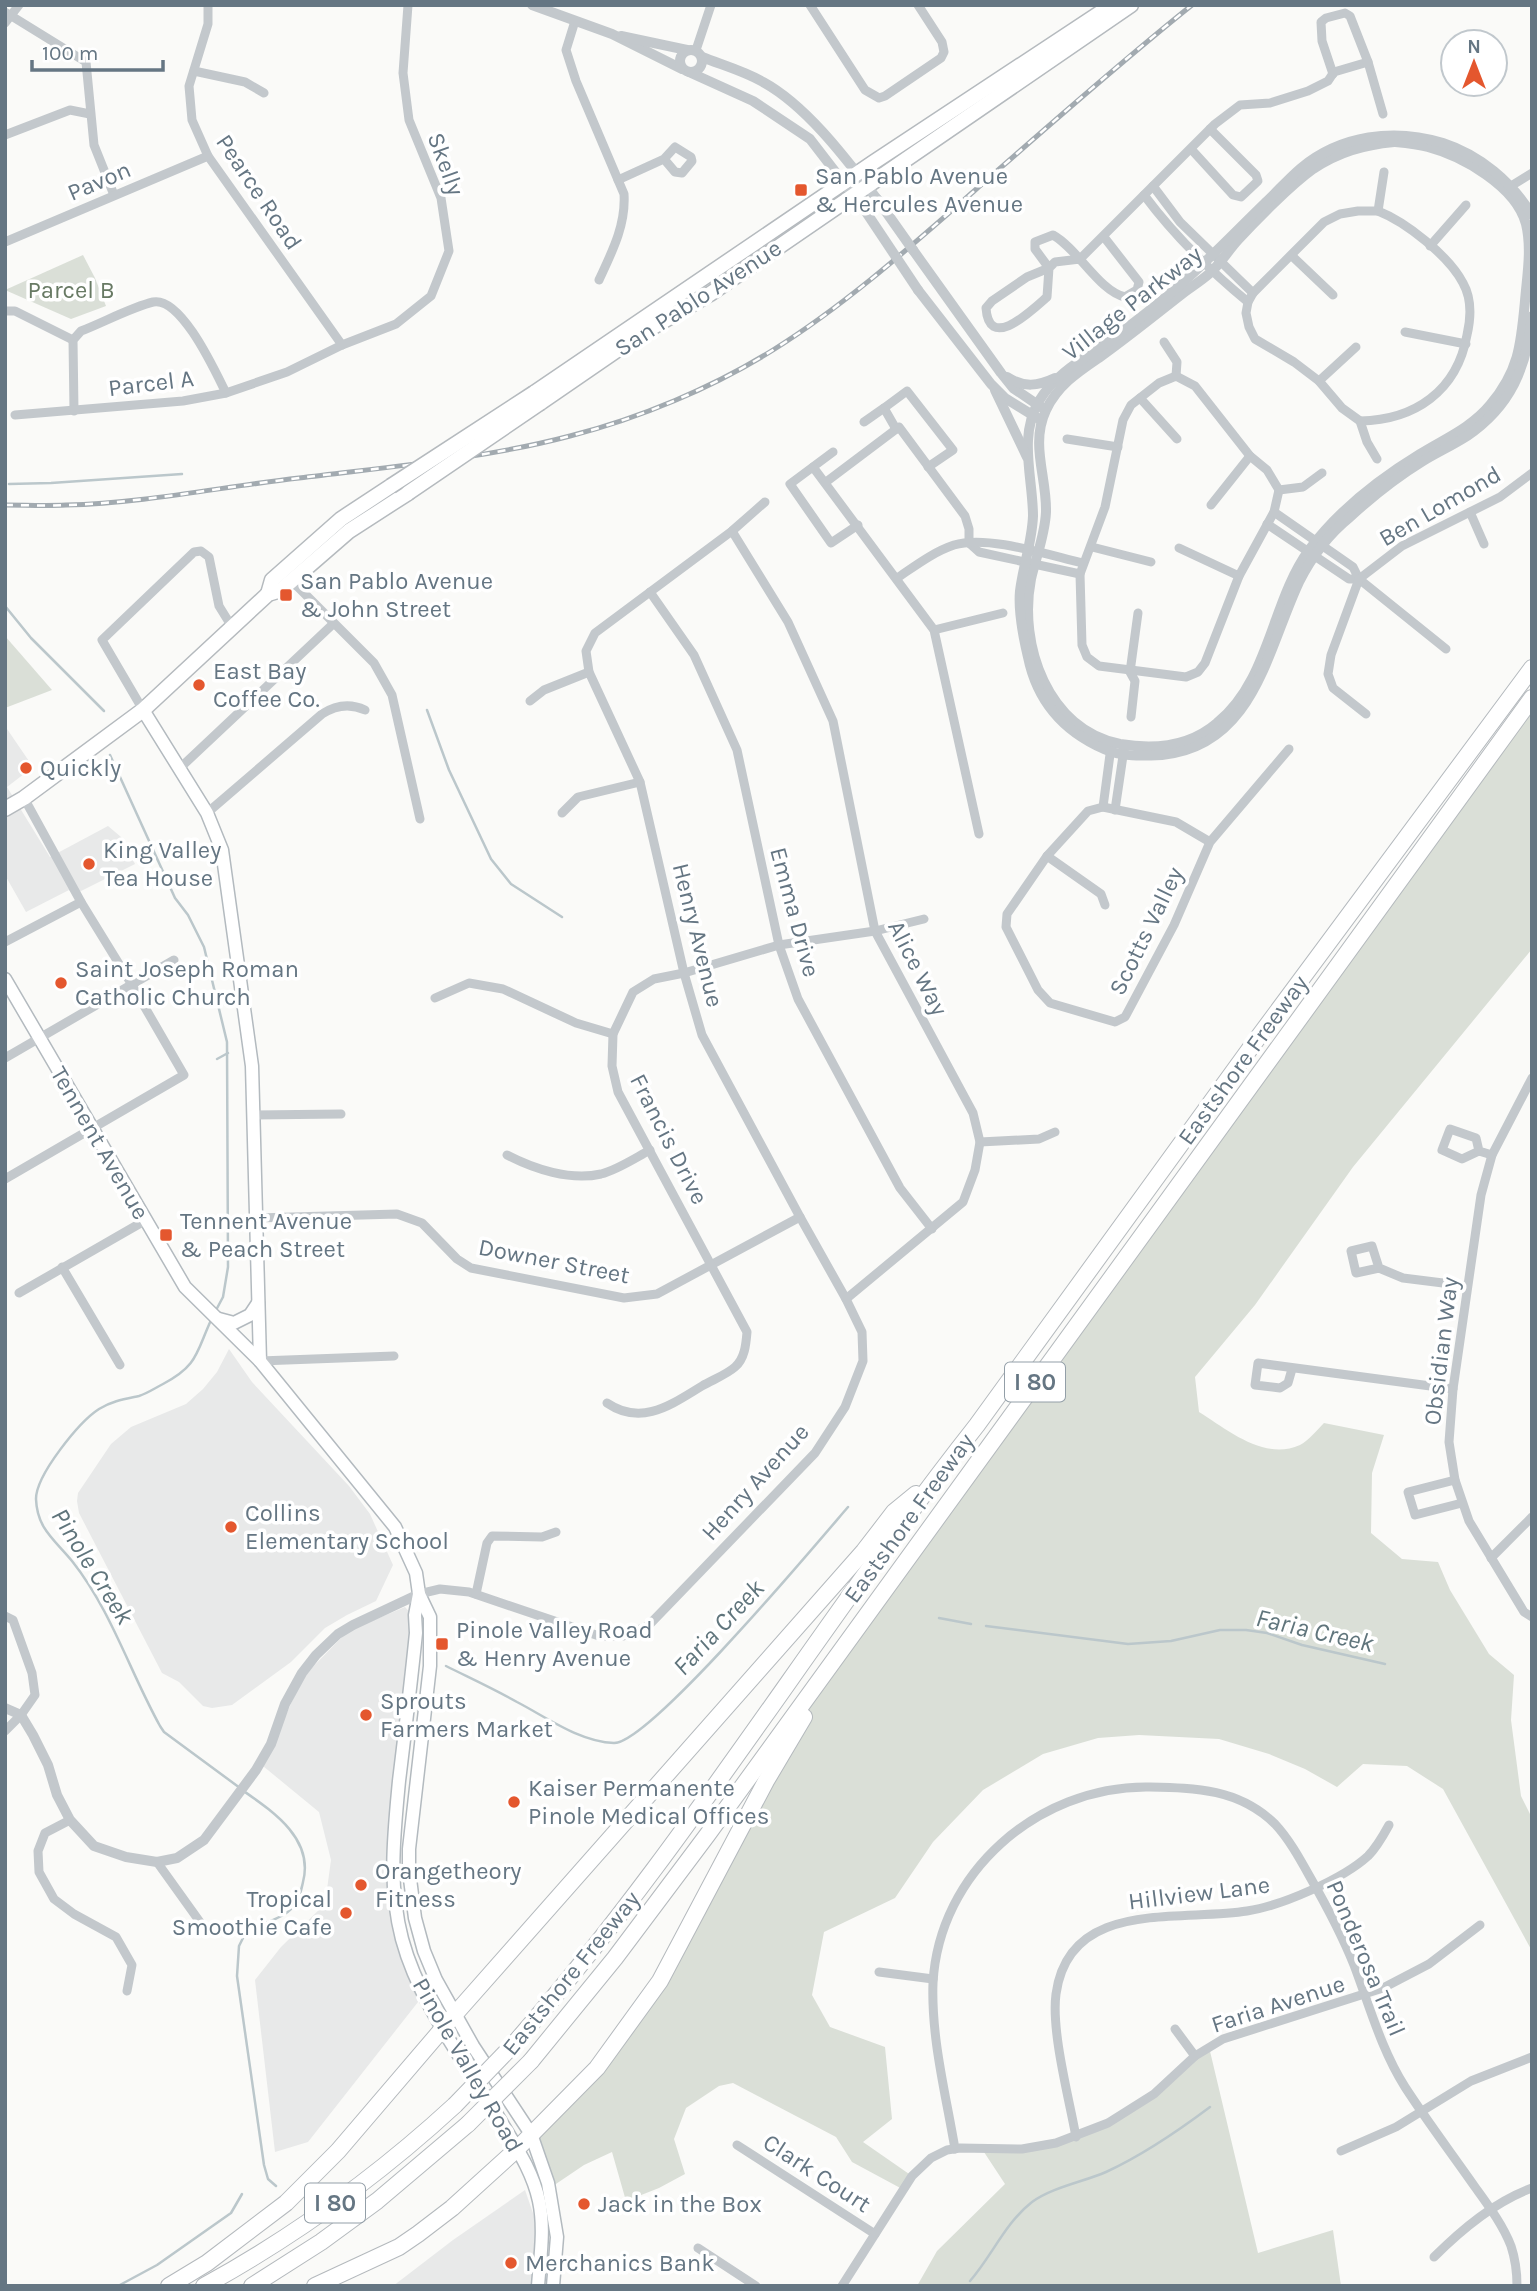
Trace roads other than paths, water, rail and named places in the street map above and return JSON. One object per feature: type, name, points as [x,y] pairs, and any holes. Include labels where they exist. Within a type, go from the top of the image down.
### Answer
[{"type":"highway","name":"Eastshore Freeway","points":[[204,2286],[308,2222],[356,2189],[417,2140],[513,2045],[596,1946],[680,1834],[932,1482],[976,1426],[1257,1039],[1532,668]]},
{"type":"highway","name":"Eastshore Freeway","points":[[252,2286],[321,2242],[377,2201],[468,2124],[531,2061],[623,1948],[1532,698]]},
{"type":"highway","points":[[169,2286],[207,2263],[286,2203],[338,2151],[456,2013],[864,1551],[894,1512],[932,1482]]},
{"type":"highway","points":[[315,2286],[400,2247],[452,2208],[517,2149],[597,2068],[660,1980],[766,1780],[859,1624]]},
{"type":"main road","name":"San Pablo Avenue","points":[[268,594],[272,580],[341,519],[391,486],[710,294],[849,190],[858,174],[1112,5]]},
{"type":"main road","name":"San Pablo Avenue","points":[[849,190],[867,186],[1131,5]]},
{"type":"main road","name":"San Pablo Avenue","points":[[5,809],[24,798],[143,710],[268,594],[281,590],[349,531],[408,494],[537,398]]},
{"type":"main road","points":[[143,710],[207,813],[222,850],[252,1066],[260,1361]]},
{"type":"main road","name":"Tennent Avenue","points":[[5,979],[185,1287],[260,1361]]},
{"type":"main road","points":[[219,1319],[234,1324],[250,1315],[259,1302]]},
{"type":"main road","name":"Pinole Valley Road","points":[[260,1361],[395,1527],[416,1573],[419,1594],[430,1617],[430,1666],[409,1871],[415,1918],[436,1980],[473,2046],[531,2134],[550,2188],[556,2218],[553,2286]]},
{"type":"main road","name":"Pinole Valley Road","points":[[419,1594],[397,1808],[393,1888],[402,1939],[416,1977],[530,2171],[540,2203],[542,2230],[538,2286]]},
{"type":"street","points":[[19,5],[7,17],[86,62],[94,145],[114,195]]},
{"type":"street","name":"Pearce Road","points":[[208,5],[208,24],[189,86],[192,120],[208,156],[342,345]]},
{"type":"street","name":"Skelly","points":[[288,372],[342,345],[396,324],[431,296],[449,251],[441,198],[409,120],[403,73],[408,5]]},
{"type":"street","points":[[532,5],[612,34],[695,52],[771,88],[834,144],[877,199],[1001,373],[1040,413]]},
{"type":"street","points":[[686,71],[700,68],[695,52],[711,5]]},
{"type":"street","points":[[810,5],[865,90],[879,98],[941,58],[944,52],[942,42],[918,5]]},
{"type":"street","points":[[1333,74],[1322,41],[1321,22],[1345,13],[1350,16],[1368,62],[1383,114]]},
{"type":"street","points":[[575,21],[566,50],[576,81],[624,194],[624,214],[599,280]]},
{"type":"street","points":[[612,34],[657,58],[753,101],[810,139],[864,209],[918,290],[994,387],[1028,459]]},
{"type":"street","points":[[686,71],[680,58],[695,52]]},
{"type":"street","points":[[1104,237],[1139,282],[1137,290],[1125,297],[1116,295],[1080,259],[1063,241],[1053,235],[1035,242],[1035,249],[1049,268],[1047,297],[1007,327],[997,329],[992,326],[986,308],[992,300],[1027,277],[1049,268],[1055,262],[1080,259],[1210,129],[1240,106],[1269,103],[1308,91],[1328,81],[1333,74],[1368,62]]},
{"type":"street","points":[[194,71],[246,82],[264,93]]},
{"type":"street","points":[[5,135],[70,110],[90,114]]},
{"type":"street","points":[[1191,149],[1233,195],[1241,197],[1258,181],[1210,129]]},
{"type":"street","name":"Village Parkway","points":[[1394,134],[1424,137],[1450,146],[1492,169],[1511,186],[1530,218],[1522,343],[1515,367],[1503,388],[1486,410],[1464,429],[1418,455],[1336,518],[1312,553],[1258,683],[1244,708],[1200,745],[1171,754],[1147,756],[1078,736],[1052,712],[1032,677],[1022,631],[1020,606],[1020,594],[1046,519],[1045,492],[1038,454],[1040,413],[1063,383],[1136,332],[1211,272],[1212,259],[1303,166],[1331,149],[1362,138],[1394,134]]},
{"type":"street","name":"Village Parkway","points":[[1032,558],[1033,517],[1028,438],[1057,377],[1131,325],[1237,241],[1308,172],[1334,156],[1364,145],[1394,142],[1422,145],[1447,153],[1487,175],[1530,218]]},
{"type":"street","name":"Pavon","points":[[5,242],[208,156]]},
{"type":"street","points":[[618,180],[664,159]]},
{"type":"street","points":[[1378,211],[1384,172]]},
{"type":"street","points":[[1511,186],[1532,173]]},
{"type":"street","points":[[1153,186],[1212,259],[1250,297]]},
{"type":"street","points":[[1144,195],[1171,229],[1212,259]]},
{"type":"street","points":[[1430,246],[1466,205]]},
{"type":"street","points":[[1360,421],[1383,421],[1408,412],[1431,399],[1452,377],[1466,344],[1470,305],[1464,284],[1452,266],[1397,219],[1378,211],[1340,214],[1324,222],[1250,297],[1246,313],[1255,339],[1294,362],[1319,381],[1342,408],[1360,421],[1367,442],[1377,458]]},
{"type":"street","points":[[1292,256],[1333,295]]},
{"type":"street","points":[[1211,272],[1250,297]]},
{"type":"street","points":[[74,411],[73,340],[82,331],[156,301],[170,305],[183,319],[208,357],[226,393]]},
{"type":"street","points":[[5,311],[15,311],[73,340]]},
{"type":"street","name":"Village Parkway","points":[[1320,543],[1396,479],[1468,435],[1492,415],[1510,393],[1522,370],[1529,344],[1532,316]]},
{"type":"street","points":[[1405,332],[1466,344]]},
{"type":"street","points":[[1164,342],[1177,362],[1176,376]]},
{"type":"street","points":[[1319,381],[1356,347]]},
{"type":"street","name":"Parcel A","points":[[15,415],[183,401],[226,393],[288,372]]},
{"type":"street","points":[[1001,373],[1025,385],[1040,385],[1057,377]]},
{"type":"street","points":[[1176,376],[1195,386],[1250,456],[1268,470],[1279,490],[1274,512],[1239,576],[1205,663],[1198,672],[1186,677],[1099,666],[1087,657],[1082,645],[1080,574],[1105,507],[1123,420],[1131,405],[1158,383],[1176,376]]},
{"type":"street","points":[[994,387],[1040,413]]},
{"type":"street","points":[[864,422],[907,391],[953,450],[929,467]]},
{"type":"street","points":[[1140,398],[1177,439]]},
{"type":"street","points":[[884,408],[896,429]]},
{"type":"street","points":[[826,482],[899,427],[965,516],[969,529],[969,544]]},
{"type":"street","points":[[1067,439],[1118,447]]},
{"type":"street","points":[[833,452],[789,484],[831,543],[858,525]]},
{"type":"street","points":[[1211,505],[1250,456]]},
{"type":"street","points":[[813,467],[934,630],[979,834]]},
{"type":"street","points":[[1279,490],[1303,487],[1322,473]]},
{"type":"street","name":"Ben Lomond","points":[[1359,579],[1402,546],[1500,497],[1532,473]]},
{"type":"street","points":[[530,701],[544,690],[589,672],[586,651],[595,633],[732,531],[765,502]]},
{"type":"street","points":[[1274,512],[1353,567],[1359,579],[1446,649]]},
{"type":"street","points":[[1470,512],[1484,544]]},
{"type":"street","points":[[1266,524],[1349,579],[1359,579]]},
{"type":"street","name":"Alice Way","points":[[732,531],[788,622],[833,721],[874,931],[973,1113],[980,1142],[975,1170],[962,1202],[846,1299]]},
{"type":"street","points":[[897,578],[929,556],[955,545],[980,541],[1080,574]]},
{"type":"street","points":[[1092,547],[1151,562]]},
{"type":"street","points":[[1178,548],[1239,576]]},
{"type":"street","points":[[143,710],[102,640],[191,554],[199,551],[209,557],[219,606],[232,626]]},
{"type":"street","points":[[1032,558],[1083,564]]},
{"type":"street","points":[[1359,579],[1331,654],[1328,674],[1334,688],[1366,714]]},
{"type":"street","points":[[292,581],[332,624],[374,663],[392,695],[420,819]]},
{"type":"street","name":"Emma Drive","points":[[650,593],[694,654],[737,750],[779,945],[798,999],[900,1188],[932,1229]]},
{"type":"street","points":[[934,630],[1003,613]]},
{"type":"street","points":[[1131,717],[1135,681],[1130,672],[1138,613]]},
{"type":"street","points":[[180,768],[332,624]]},
{"type":"street","name":"Henry Avenue","points":[[158,1862],[177,1858],[204,1840],[256,1770],[271,1744],[285,1704],[302,1673],[338,1634],[353,1625],[419,1594],[454,1589],[598,1636],[623,1636],[648,1626],[815,1453],[845,1407],[863,1361],[862,1332],[846,1299],[702,1035],[684,973],[640,782],[589,672]]},
{"type":"street","points":[[207,813],[322,714],[332,708],[344,706],[365,710]]},
{"type":"street","points":[[1111,747],[1103,807],[1176,822],[1210,842]]},
{"type":"street","points":[[1115,810],[1124,749]]},
{"type":"street","name":"Scotts Valley","points":[[1103,807],[1088,811],[1047,856],[1007,914],[1006,927],[1038,990],[1050,1003],[1115,1022],[1125,1017],[1174,925],[1210,842],[1289,749]]},
{"type":"street","points":[[562,813],[578,797],[640,782]]},
{"type":"street","points":[[5,1179],[184,1075],[81,902],[24,798]]},
{"type":"street","points":[[1047,856],[1101,894],[1105,905]]},
{"type":"street","points":[[5,942],[81,902]]},
{"type":"street","name":"Francis Drive","points":[[607,1403],[616,1409],[637,1413],[661,1411],[736,1366],[746,1350],[747,1332],[618,1092],[612,1066],[613,1034],[633,992],[654,979],[779,945],[874,931],[924,919]]},
{"type":"street","points":[[5,1058],[174,960]]},
{"type":"street","points":[[435,998],[469,983],[503,989],[576,1023],[613,1034]]},
{"type":"street","name":"Obsidian Way","points":[[1532,1078],[1492,1154],[1481,1195],[1453,1389],[1450,1442],[1455,1480],[1469,1521],[1524,1612],[1532,1617]]},
{"type":"street","points":[[254,1115],[341,1114]]},
{"type":"street","points":[[980,1142],[1039,1139],[1055,1132]]},
{"type":"street","points":[[507,1155],[533,1168],[582,1176],[602,1174],[650,1150]]},
{"type":"street","points":[[1479,1151],[1492,1154]]},
{"type":"street","name":"Downer Street","points":[[257,1218],[397,1214],[422,1223],[457,1259],[471,1268],[624,1298],[657,1294],[800,1217]]},
{"type":"street","points":[[19,1293],[146,1220]]},
{"type":"street","points":[[62,1267],[120,1365]]},
{"type":"street","points":[[1379,1268],[1402,1278],[1467,1286]]},
{"type":"street","points":[[260,1361],[394,1356]]},
{"type":"street","points":[[1293,1369],[1453,1389]]},
{"type":"street","points":[[1455,1480],[1408,1492],[1415,1515],[1462,1503]]},
{"type":"street","points":[[1491,1558],[1532,1517]]},
{"type":"street","points":[[476,1594],[487,1543],[492,1536],[542,1537],[556,1532]]},
{"type":"street","points":[[5,1616],[13,1620],[32,1673],[35,1695],[5,1731]]},
{"type":"street","points":[[5,1708],[21,1715],[43,1755],[70,1820],[94,1846],[126,1857],[158,1862],[200,1922]]},
{"type":"street","name":"Ponderosa Trail","points":[[955,2149],[936,2034],[933,1979],[948,1920],[962,1890],[979,1865],[1004,1840],[1036,1816],[1062,1803],[1098,1792],[1130,1787],[1218,1791],[1240,1799],[1275,1825],[1295,1850],[1342,1937],[1388,2056],[1422,2111],[1491,2210],[1511,2246],[1517,2286]]},
{"type":"street","points":[[70,1820],[45,1833],[38,1851],[39,1872],[54,1899],[74,1914],[116,1937],[132,1965],[127,1991]]},
{"type":"street","name":"Hillview Lane","points":[[1076,2137],[1056,2016],[1056,1996],[1059,1979],[1067,1961],[1079,1946],[1108,1926],[1128,1920],[1247,1911],[1276,1905],[1316,1887],[1367,1857],[1380,1842],[1389,1825]]},
{"type":"street","name":"Faria Avenue","points":[[842,2286],[918,2169],[931,2158],[955,2149],[1022,2149],[1076,2137],[1132,2110],[1154,2094],[1195,2056],[1223,2039],[1364,1995],[1401,1980],[1429,1964],[1480,1925]]},
{"type":"street","points":[[879,1972],[933,1979]]},
{"type":"street","points":[[1175,2029],[1195,2056]]},
{"type":"street","points":[[1341,2151],[1396,2127],[1471,2081],[1532,2057]]},
{"type":"street","name":"Clark Court","points":[[737,2145],[875,2234]]},
{"type":"street","points":[[1434,2257],[1463,2229],[1532,2188]]},
{"type":"street","points":[[698,2248],[755,2286]]},
{"type":"waterway","points":[[9,484],[182,474]]},
{"type":"waterway","name":"Pinole Creek","points":[[5,606],[31,638],[104,711]]},
{"type":"waterway","points":[[427,710],[449,770],[491,859],[511,884],[562,917]]},
{"type":"waterway","name":"Pinole Creek","points":[[110,755],[175,898],[188,915],[204,947],[227,1042],[228,1267],[223,1297],[215,1312]]},
{"type":"waterway","points":[[217,1059],[228,1053]]},
{"type":"waterway","name":"Pinole Creek","points":[[212,1318],[195,1357],[184,1370],[139,1396],[104,1406],[81,1425],[51,1463],[36,1499],[43,1526],[72,1561],[98,1600],[164,1732],[240,1788]]},
{"type":"waterway","name":"Faria Creek","points":[[446,1666],[576,1734],[614,1743],[633,1734],[696,1678],[848,1507]]},
{"type":"waterway","name":"Faria Creek","points":[[939,1618],[971,1624]]},
{"type":"waterway","name":"Faria Creek","points":[[986,1626],[1128,1644],[1171,1641],[1220,1630],[1246,1630],[1385,1664]]},
{"type":"waterway","name":"Pinole Creek","points":[[245,1792],[289,1829],[303,1853],[305,1867],[295,1905],[283,1915],[245,1934],[239,1946],[237,1976],[264,2165],[268,2179],[276,2186]]},
{"type":"waterway","points":[[970,2281],[1006,2230],[1032,2202],[1049,2192],[1097,2176],[1120,2165],[1160,2142],[1210,2107]]},
{"type":"waterway","points":[[118,2286],[157,2265],[231,2213],[242,2194]]},
{"type":"railway","points":[[5,505],[124,501],[469,456],[570,436],[675,400],[750,364],[800,333],[851,295],[1192,5]]},
{"type":"place","name":"San Pablo Avenue & Hercules Avenue","points":[[801,190]]},
{"type":"place","name":"San Pablo Avenue & John Street","points":[[286,595]]},
{"type":"place","name":"East Bay Coffee Co.","points":[[199,685]]},
{"type":"place","name":"Quickly","points":[[26,768]]},
{"type":"place","name":"King Valley Tea House","points":[[89,864]]},
{"type":"place","name":"Saint Joseph Roman Catholic Church","points":[[61,983]]},
{"type":"place","name":"Tennent Avenue & Peach Street","points":[[166,1235]]},
{"type":"place","name":"Collins Elementary School","points":[[231,1527]]},
{"type":"place","name":"Pinole Valley Road & Henry Avenue","points":[[442,1644]]},
{"type":"place","name":"Sprouts Farmers Market","points":[[366,1715]]},
{"type":"place","name":"Kaiser Permanente Pinole Medical Offices","points":[[514,1802]]},
{"type":"place","name":"Orangetheory Fitness","points":[[361,1885]]},
{"type":"place","name":"Tropical Smoothie Cafe","points":[[346,1913]]},
{"type":"place","name":"Jack in the Box","points":[[584,2204]]},
{"type":"place","name":"Merchanics Bank","points":[[511,2263]]},
{"type":"park label","name":"Parcel B","points":[[71,290]]}]
